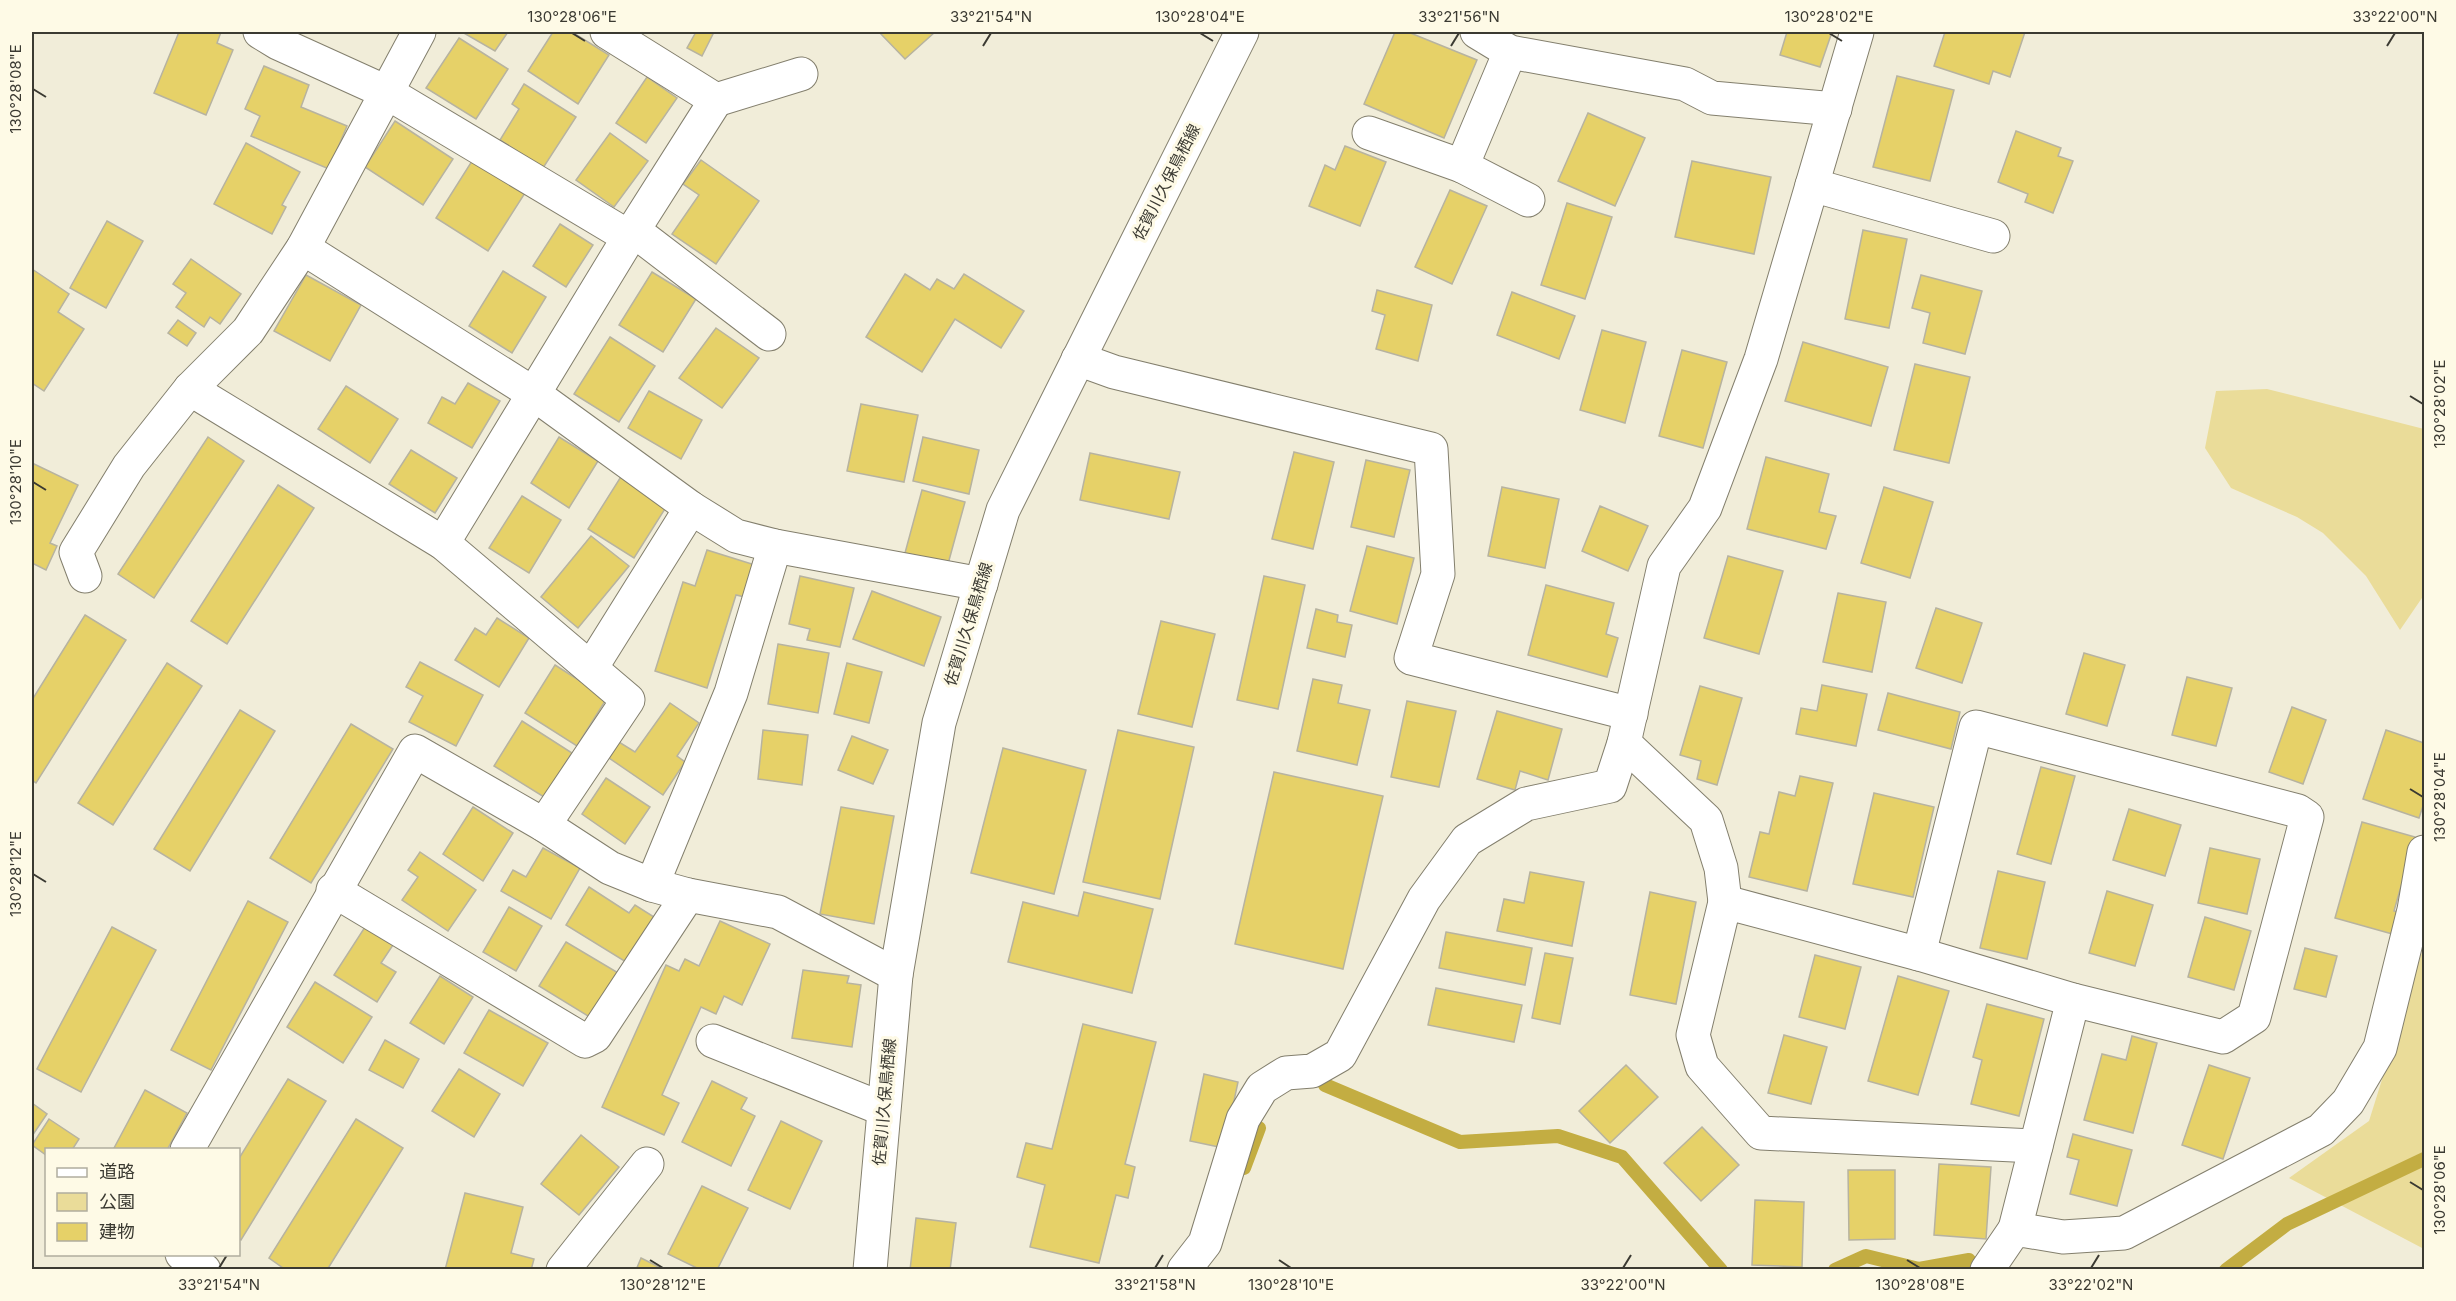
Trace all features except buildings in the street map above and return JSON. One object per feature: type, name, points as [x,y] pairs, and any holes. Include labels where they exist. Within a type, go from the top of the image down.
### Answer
[{"type":"street","points":[[260,32],[278,43],[386,92],[631,233],[769,334]]},
{"type":"street","points":[[85,576],[76,552],[129,466],[190,389],[248,331],[303,248],[419,32]]},
{"type":"street","points":[[607,32],[716,100]]},
{"type":"street","name":"佐賀川久保鳥栖線","points":[[870,1269],[896,975],[939,723],[1003,510],[1242,32]]},
{"type":"street","points":[[1477,32],[1510,52],[1685,84],[1712,98],[1835,109]]},
{"type":"street","points":[[1184,1269],[1205,1243],[1243,1119],[1262,1088],[1286,1073],[1312,1071],[1340,1055],[1424,899],[1467,840],[1526,804],[1610,786],[1627,729],[1664,566],[1705,508],[1761,359],[1857,32]]},
{"type":"street","points":[[1462,166],[1510,52]]},
{"type":"street","points":[[443,543],[631,233],[716,100],[801,74]]},
{"type":"street","points":[[1368,133],[1462,166],[1528,200]]},
{"type":"street","points":[[1812,185],[1994,236]]},
{"type":"street","points":[[303,248],[534,394],[692,508],[736,536],[775,546],[981,584]]},
{"type":"street","points":[[1078,359],[1114,372],[1431,449],[1438,574],[1411,658],[1627,729],[1706,820],[1721,868],[1725,902],[1693,1035],[1702,1066],[1761,1133],[2036,1146]]},
{"type":"street","points":[[190,389],[443,543],[628,700],[544,825]]},
{"type":"street","points":[[591,668],[692,508]]},
{"type":"street","points":[[652,885],[730,693],[775,546]]},
{"type":"street","points":[[1725,902],[1919,954],[2073,1000],[2223,1037],[2254,1017],[2307,817],[2298,811],[1976,727],[1919,954]]},
{"type":"street","points":[[188,1148],[333,890],[415,751],[544,825],[610,868],[652,885],[688,895],[778,912],[896,975]]},
{"type":"street","points":[[2015,1229],[2063,1237],[2124,1233],[2321,1130],[2348,1102],[2380,1048],[2414,910],[2424,852]]},
{"type":"street","points":[[333,890],[585,1041],[595,1036],[688,895]]},
{"type":"street","points":[[1987,1269],[2015,1229],[2073,1000]]},
{"type":"street","points":[[713,1041],[883,1109]]},
{"type":"street","points":[[563,1269],[648,1164]]},
{"type":"street","points":[[185,1256],[204,1269]]},
{"type":"green space","points":[[2267,389],[2424,429],[2424,595],[2400,630],[2366,576],[2323,533],[2297,517],[2231,488],[2205,448],[2216,391]]},
{"type":"green space","points":[[2424,946],[2424,1249],[2289,1178],[2369,1121]]},
{"type":"waterway","points":[[1325,1085],[1460,1142],[1558,1136],[1622,1157],[1721,1270]]},
{"type":"waterway","points":[[1244,1168],[1259,1128]]},
{"type":"waterway","points":[[2226,1270],[2287,1224],[2424,1159]]},
{"type":"waterway","points":[[1835,1270],[1866,1256],[1919,1269],[1969,1260]]}]
